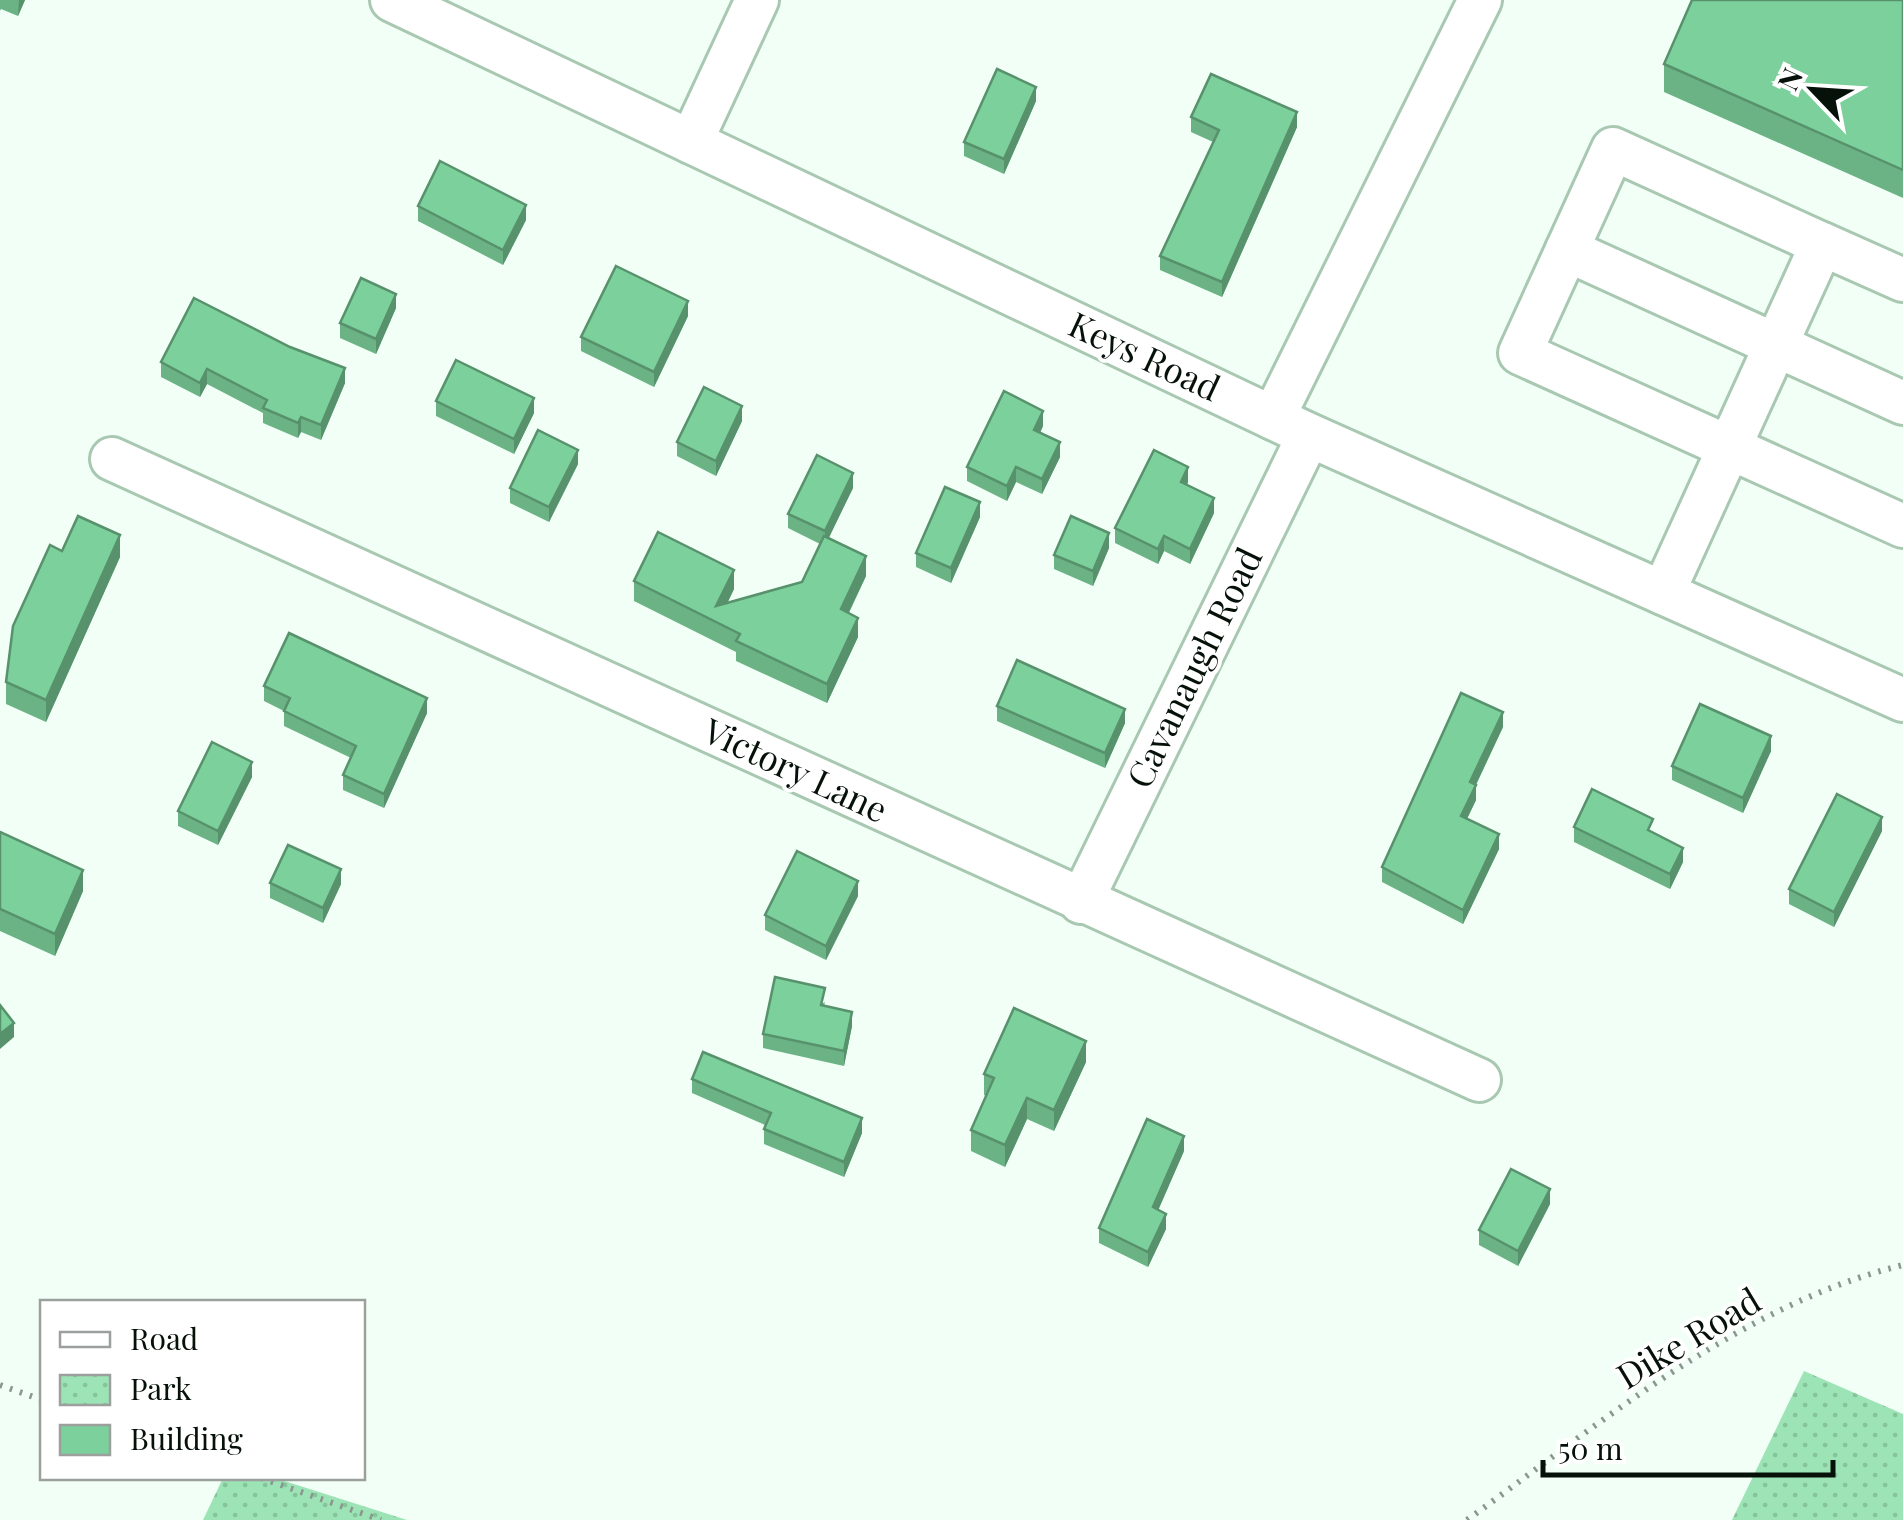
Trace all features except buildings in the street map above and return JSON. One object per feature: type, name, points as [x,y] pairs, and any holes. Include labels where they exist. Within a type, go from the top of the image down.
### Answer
[{"type":"street","name":"Keys Road","points":[[392,0],[1291,427],[1903,700]]},
{"type":"street","points":[[691,142],[757,0]]},
{"type":"street","name":"Cavanaugh Road","points":[[1082,902],[1480,0]]},
{"type":"street","points":[[1903,280],[1613,149],[1520,353],[1903,526]]},
{"type":"street","points":[[1663,593],[1822,244]]},
{"type":"street","points":[[1566,250],[1903,403]]},
{"type":"street","name":"Victory Lane","points":[[112,459],[1479,1080]]},
{"type":"path","name":"Dike Road","points":[[1467,1520],[1688,1364],[1801,1300],[1903,1265]]},
{"type":"path","points":[[0,1385],[40,1399]]},
{"type":"path","points":[[267,1480],[381,1520]]},
{"type":"green space","points":[[1804,1371],[1903,1414],[1903,1520],[1732,1520]]},
{"type":"green space","points":[[222,1480],[281,1480],[407,1520],[203,1520]]}]
